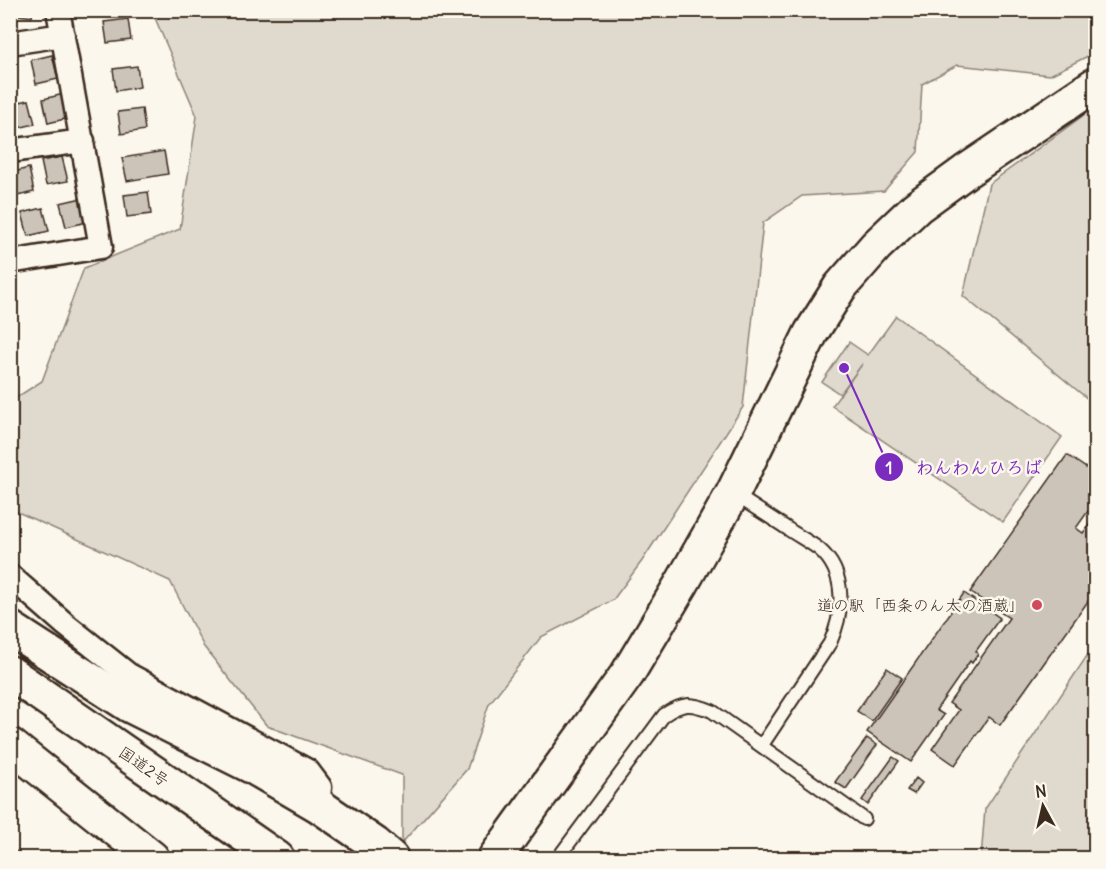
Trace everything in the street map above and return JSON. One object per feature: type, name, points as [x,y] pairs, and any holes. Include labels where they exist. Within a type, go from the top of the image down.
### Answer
[{"type":"main road","points":[[495,858],[628,672],[682,583],[733,493],[811,333],[840,287],[917,207],[974,165],[1095,84]]},
{"type":"main road","points":[[10,628],[129,705],[253,767],[318,805],[375,843],[391,858]]},
{"type":"main road","name":"国道2号","points":[[10,673],[277,858]]},
{"type":"main road","points":[[10,746],[152,858]]},
{"type":"street","points":[[10,262],[101,247],[58,10]]},
{"type":"street","points":[[10,43],[63,35]]},
{"type":"street","points":[[10,151],[83,141]]},
{"type":"street","points":[[10,576],[66,625],[129,675],[308,771],[320,787],[318,805]]},
{"type":"lane","points":[[733,493],[819,550],[832,564],[839,583],[841,602],[838,624],[830,643],[762,745]]},
{"type":"lane","points":[[558,858],[664,715],[678,706],[695,705],[712,711],[864,819]]},
{"type":"shaded area","points":[[1095,10],[1096,52],[1050,75],[957,65],[922,84],[918,152],[884,191],[802,196],[763,223],[743,407],[642,561],[613,600],[541,637],[489,704],[467,769],[402,843],[402,775],[267,726],[204,647],[170,581],[11,509],[11,401],[42,381],[84,268],[180,229],[197,116],[152,11]]},
{"type":"shaded area","points":[[1095,107],[1095,405],[963,296],[989,184]]},
{"type":"shaded area","points":[[896,316],[1062,437],[1003,522],[832,406],[863,363],[840,394],[822,382],[849,342],[868,355]]},
{"type":"shaded area","points":[[1095,644],[1095,858],[981,858],[985,809]]},
{"type":"building","points":[[11,10],[33,10],[32,17],[11,14]]},
{"type":"building","points":[[128,19],[131,40],[107,43],[104,22]]},
{"type":"building","points":[[52,55],[58,79],[36,84],[31,60]]},
{"type":"building","points":[[137,66],[140,87],[116,91],[113,69]]},
{"type":"building","points":[[64,94],[69,118],[48,123],[43,99]]},
{"type":"building","points":[[29,100],[35,124],[13,129],[10,104]]},
{"type":"building","points":[[142,109],[145,130],[121,134],[118,112]]},
{"type":"building","points":[[164,151],[168,174],[127,181],[122,158]]},
{"type":"building","points":[[62,157],[68,181],[46,185],[41,161]]},
{"type":"building","points":[[29,168],[34,192],[13,197],[10,173]]},
{"type":"building","points":[[148,192],[151,214],[127,217],[124,195]]},
{"type":"building","points":[[82,198],[87,222],[66,227],[60,203]]},
{"type":"building","points":[[43,208],[49,231],[28,236],[22,213]]},
{"type":"building","name":"道の駅「西条のん太の酒蔵」","points":[[1067,455],[1096,475],[1096,500],[1076,528],[1083,533],[1096,516],[1096,590],[1000,725],[989,717],[955,765],[932,749],[959,710],[949,703],[1009,618],[970,592]]},
{"type":"building","points":[[964,593],[1000,618],[976,651],[978,654],[972,663],[970,661],[936,710],[944,715],[911,762],[867,732]]},
{"type":"building","points":[[887,668],[902,678],[872,721],[857,711]]},
{"type":"building","points":[[867,738],[877,745],[846,789],[835,782]]},
{"type":"building","points":[[893,757],[899,761],[868,805],[862,800]]},
{"type":"building","points":[[916,778],[922,783],[914,794],[907,790]]},
{"type":"building","points":[[10,847],[26,858],[10,858]]},
{"type":"place","name":"わんわんひろば","points":[[844,368]]},
{"type":"place","name":"道の駅「西条のん太の酒蔵」","points":[[1037,605]]}]
